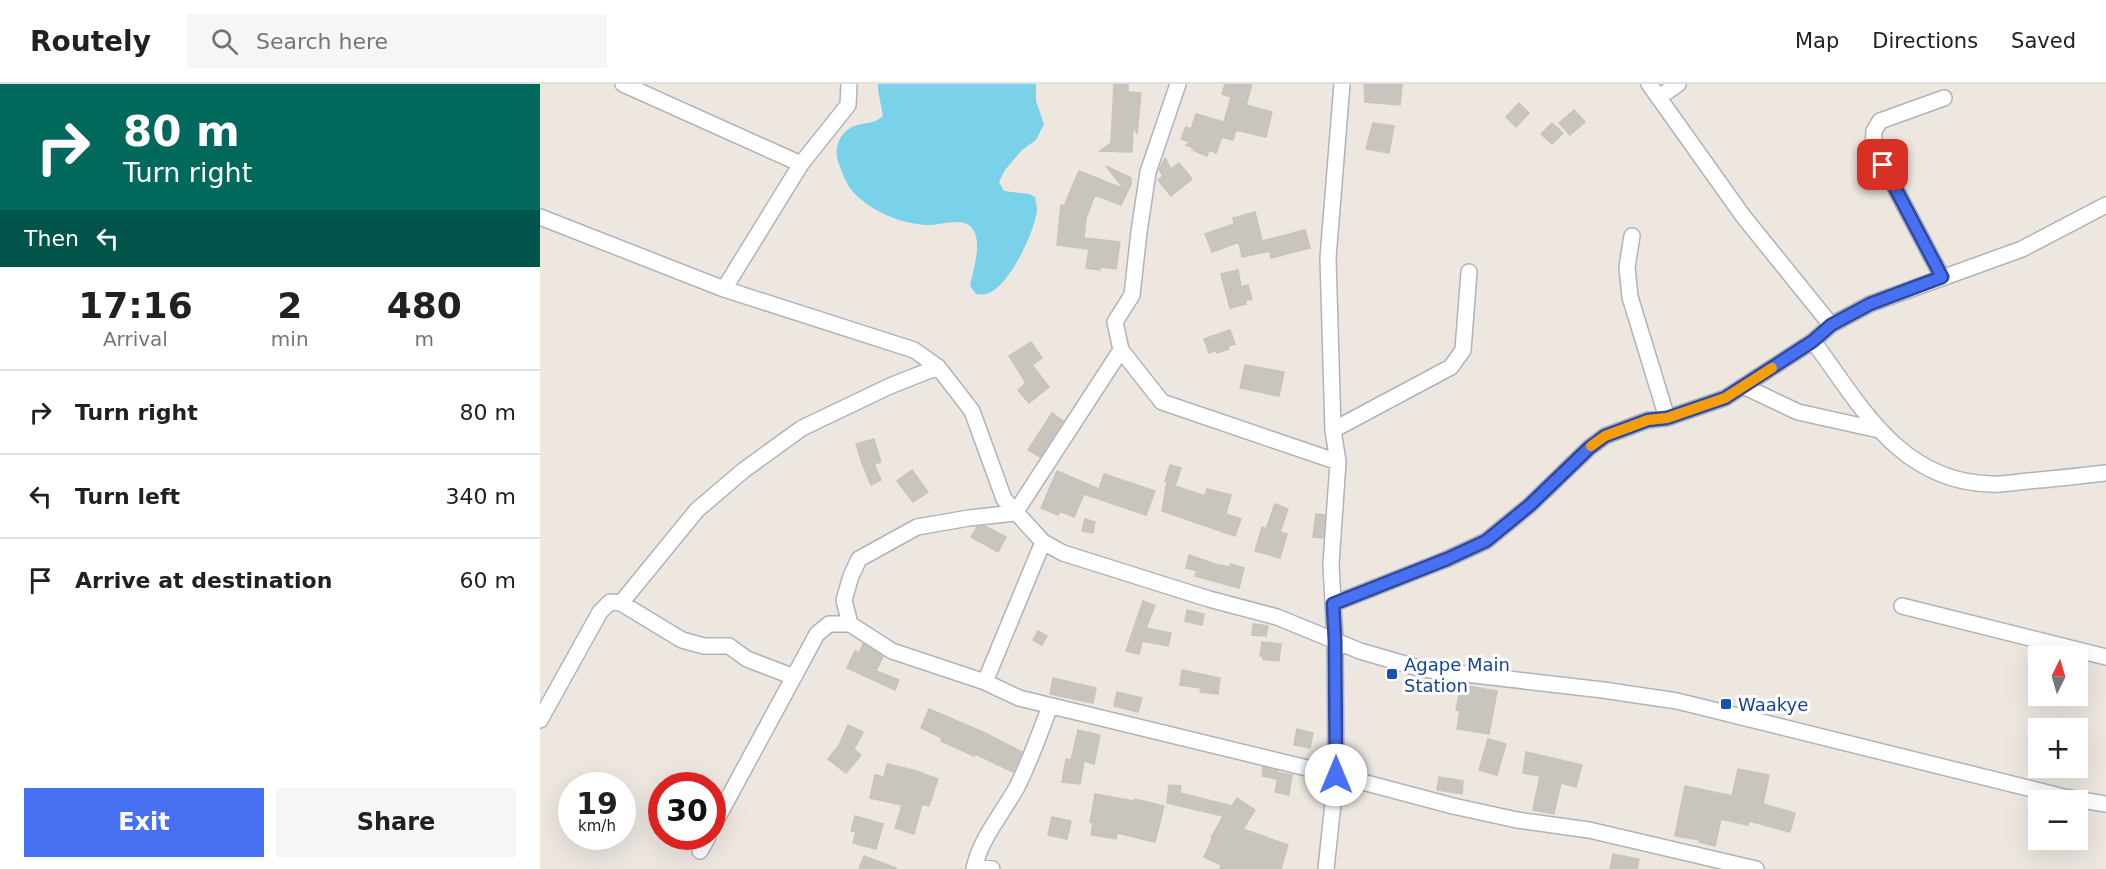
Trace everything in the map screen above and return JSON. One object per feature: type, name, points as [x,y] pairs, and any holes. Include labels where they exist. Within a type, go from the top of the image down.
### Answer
[{"type":"street","points":[[623,84],[801,164]]},
{"type":"street","points":[[724,289],[801,164],[848,105],[849,84]]},
{"type":"street","points":[[1178,84],[1148,172],[1138,232],[1132,295],[1115,322],[1121,350],[1162,402],[1338,462]]},
{"type":"street","points":[[1326,869],[1336,775],[1335,640],[1331,564],[1338,462],[1333,430],[1328,258],[1342,84]]},
{"type":"street","points":[[1649,84],[1743,216],[1831,325]]},
{"type":"street","points":[[1659,97],[1678,84]]},
{"type":"street","points":[[1942,277],[1874,146],[1874,131],[1880,121],[1944,98]]},
{"type":"street","points":[[1333,604],[1486,541],[1530,505],[1605,436],[1648,420],[1667,418],[1725,398],[1813,341],[1831,325],[1870,304],[2022,249],[2106,205]]},
{"type":"street","points":[[540,217],[724,289],[914,350],[938,366],[972,411],[1004,499],[1043,542],[1063,553],[1209,599],[1277,617],[1360,651],[1422,669],[1677,701],[2064,797],[2106,804]]},
{"type":"street","points":[[1632,236],[1628,267],[1630,297],[1667,418]]},
{"type":"street","points":[[1333,430],[1451,367],[1459,359],[1463,350],[1469,272]]},
{"type":"street","points":[[1813,341],[1879,430],[1902,453],[1931,471],[1957,480],[1992,484],[2106,474]]},
{"type":"street","points":[[1015,513],[1121,350]]},
{"type":"street","points":[[621,603],[697,510],[744,470],[802,428],[938,366]]},
{"type":"street","points":[[1743,386],[1798,412],[1879,430]]},
{"type":"street","points":[[850,624],[844,600],[859,559],[917,528],[969,518],[1015,513]]},
{"type":"street","points":[[985,682],[1043,542]]},
{"type":"street","points":[[540,720],[600,612],[610,602],[621,603],[682,640],[704,646],[729,646],[747,659],[794,678]]},
{"type":"street","points":[[1902,606],[2106,657]]},
{"type":"street","points":[[726,802],[817,634],[829,624],[850,624],[892,651],[985,682],[1020,698],[1453,806],[1517,820],[1589,830],[1756,869]]},
{"type":"street","points":[[992,869],[974,868],[981,846],[1017,785],[1034,750],[1050,706]]},
{"type":"water","points":[[878,84],[1036,84],[1036,101],[1044,124],[1036,140],[1022,150],[1005,170],[999,182],[1004,191],[1029,194],[1035,197],[1037,211],[1035,221],[1019,259],[1003,282],[994,290],[985,294],[976,294],[970,286],[977,246],[974,231],[969,225],[955,222],[918,224],[888,216],[862,200],[847,183],[837,160],[839,142],[843,134],[851,128],[883,116]]},
{"type":"building","points":[[1114,84],[1128,84],[1128,92],[1141,93],[1137,133],[1133,127],[1132,152],[1100,151],[1111,143]]},
{"type":"building","points":[[1225,84],[1252,84],[1246,105],[1272,112],[1266,137],[1236,130],[1233,140],[1222,137],[1216,153],[1209,150],[1207,156],[1193,150],[1196,149],[1186,145],[1190,142],[1181,139],[1186,127],[1191,129],[1196,114],[1224,122],[1231,97],[1222,94]]},
{"type":"building","points":[[1364,84],[1402,84],[1400,105],[1365,102]]},
{"type":"building","points":[[1519,103],[1529,113],[1516,127],[1506,117]]},
{"type":"building","points":[[1574,110],[1585,122],[1570,135],[1559,123]]},
{"type":"building","points":[[1373,123],[1394,126],[1389,153],[1366,149]]},
{"type":"building","points":[[1552,123],[1563,133],[1552,144],[1541,134]]},
{"type":"building","points":[[1165,158],[1171,169],[1179,163],[1192,179],[1171,196],[1158,180],[1163,176],[1159,170]]},
{"type":"building","points":[[1106,166],[1131,178],[1131,184],[1121,205],[1095,195],[1086,218],[1084,238],[1120,242],[1116,269],[1101,267],[1100,270],[1086,268],[1089,249],[1057,245],[1061,205],[1064,206],[1079,171],[1124,189]]},
{"type":"building","points":[[1255,212],[1262,241],[1305,230],[1310,248],[1271,258],[1270,251],[1242,257],[1239,242],[1212,252],[1205,234],[1234,224],[1233,218]]},
{"type":"building","points":[[1238,270],[1241,287],[1248,285],[1252,299],[1245,301],[1246,304],[1230,308],[1221,274]]},
{"type":"building","points":[[1230,330],[1235,344],[1228,346],[1229,349],[1209,353],[1204,339]]},
{"type":"building","points":[[1031,342],[1042,358],[1032,365],[1049,387],[1029,403],[1018,390],[1026,383],[1009,356]]},
{"type":"building","points":[[1245,365],[1284,372],[1279,396],[1240,388]]},
{"type":"building","points":[[1052,413],[1063,421],[1040,457],[1028,450]]},
{"type":"building","points":[[874,439],[881,462],[874,464],[881,480],[871,485],[856,444]]},
{"type":"building","points":[[1170,465],[1181,468],[1175,486],[1205,496],[1207,489],[1231,495],[1226,514],[1241,519],[1235,536],[1162,511],[1167,481],[1165,481]]},
{"type":"building","points":[[912,470],[928,492],[913,502],[897,481]]},
{"type":"building","points":[[1057,471],[1099,489],[1104,474],[1155,491],[1146,515],[1084,494],[1074,517],[1060,511],[1058,515],[1041,508]]},
{"type":"building","points":[[1275,504],[1288,509],[1280,532],[1287,534],[1280,558],[1255,551],[1262,527],[1266,529]]},
{"type":"building","points":[[1316,514],[1325,515],[1323,538],[1313,537]]},
{"type":"building","points":[[1085,519],[1095,522],[1093,533],[1082,531]]},
{"type":"building","points":[[985,526],[1006,537],[998,552],[971,537],[977,527]]},
{"type":"building","points":[[1189,555],[1218,565],[1230,567],[1231,564],[1244,568],[1239,588],[1195,576],[1197,571],[1186,568]]},
{"type":"building","points":[[1143,601],[1155,606],[1146,628],[1171,633],[1168,646],[1142,641],[1139,654],[1126,651]]},
{"type":"building","points":[[1187,610],[1204,614],[1202,625],[1185,621]]},
{"type":"building","points":[[1253,624],[1268,626],[1266,636],[1252,635]]},
{"type":"building","points":[[1038,631],[1047,636],[1042,645],[1033,640]]},
{"type":"building","points":[[1262,642],[1281,644],[1279,661],[1263,659],[1263,656],[1260,656]]},
{"type":"building","points":[[863,644],[883,657],[876,671],[899,680],[895,690],[847,668],[855,651],[859,653]]},
{"type":"building","points":[[1182,670],[1220,678],[1218,694],[1200,692],[1201,688],[1180,685]]},
{"type":"building","points":[[1053,678],[1096,688],[1093,703],[1050,694]]},
{"type":"building","points":[[1461,685],[1497,691],[1489,734],[1457,729],[1460,711],[1456,710]]},
{"type":"building","points":[[1117,692],[1142,698],[1138,712],[1114,706]]},
{"type":"building","points":[[929,709],[1022,752],[1013,772],[941,741],[942,738],[921,728]]},
{"type":"building","points":[[848,725],[863,732],[854,749],[861,755],[846,773],[828,759],[839,745]]},
{"type":"building","points":[[1297,729],[1313,733],[1310,748],[1294,745]]},
{"type":"building","points":[[1078,730],[1100,735],[1094,764],[1084,761],[1080,784],[1062,782],[1066,759],[1071,760]]},
{"type":"building","points":[[1488,739],[1506,744],[1497,775],[1479,770]]},
{"type":"building","points":[[1526,752],[1582,765],[1576,787],[1561,783],[1554,814],[1533,810],[1540,776],[1523,773]]},
{"type":"building","points":[[887,764],[938,779],[929,806],[922,804],[914,834],[895,828],[902,805],[870,798],[875,775],[884,777]]},
{"type":"building","points":[[1263,767],[1278,771],[1277,779],[1262,776]]},
{"type":"building","points":[[1738,769],[1769,775],[1763,804],[1795,813],[1790,832],[1749,821],[1748,825],[1721,819],[1715,846],[1699,842],[1700,840],[1675,836],[1685,786],[1732,796]]},
{"type":"building","points":[[1279,773],[1292,775],[1289,795],[1275,792]]},
{"type":"building","points":[[1439,777],[1463,781],[1462,794],[1437,790]]},
{"type":"building","points":[[1169,785],[1181,786],[1180,793],[1232,806],[1237,798],[1255,810],[1243,829],[1288,845],[1281,869],[1220,869],[1221,865],[1204,857],[1223,816],[1167,803]]},
{"type":"building","points":[[1095,794],[1134,801],[1135,799],[1164,806],[1155,842],[1117,833],[1116,839],[1091,835],[1093,823],[1090,822]]},
{"type":"building","points":[[855,816],[883,824],[876,849],[853,843],[856,832],[851,831]]},
{"type":"building","points":[[1052,817],[1071,821],[1067,839],[1048,835]]},
{"type":"building","points":[[1613,854],[1639,859],[1637,869],[1610,869]]},
{"type":"building","points":[[864,856],[896,868],[896,869],[859,869]]},
{"type":"slow traffic","points":[[1591,446],[1605,436],[1648,420],[1667,418],[1725,398],[1772,368]]},
{"type":"place","name":"Agape Main Station","points":[[1392,674]]},
{"type":"place","name":"Waakye","points":[[1726,704]]},
{"type":"route","points":[[1336,775],[1333,604],[1486,541],[1563,476],[1589,448],[1605,436],[1648,420],[1667,418],[1725,398],[1813,341],[1831,325],[1870,304],[1942,277],[1883,165]]}]
